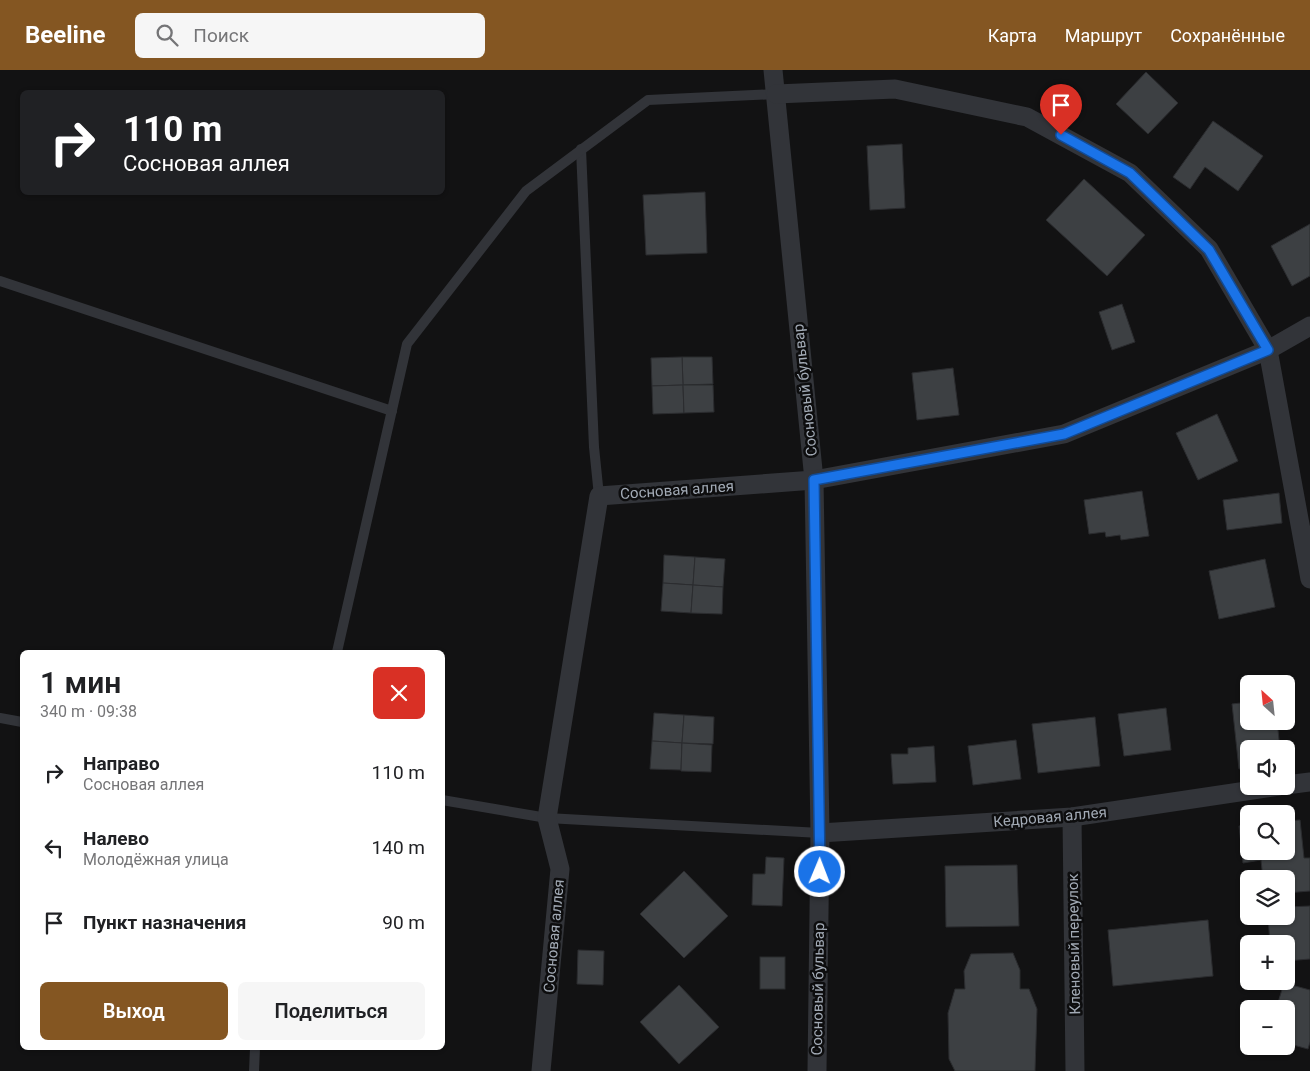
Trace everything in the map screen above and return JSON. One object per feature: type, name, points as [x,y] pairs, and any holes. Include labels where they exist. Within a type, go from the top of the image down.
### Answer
[{"type":"street","name":"Сосновый бульвар","points":[[773,70],[814,480],[820,833],[817,1071]]},
{"type":"street","points":[[776,94],[895,89],[1027,117],[1130,173],[1209,250],[1268,350],[1310,579]]},
{"type":"street","name":"Сосновая аллея","points":[[541,1071],[560,869],[547,818],[599,496],[814,480],[1064,434],[1268,350],[1310,326]]},
{"type":"street","points":[[1295,784],[1310,782]]},
{"type":"street","name":"Кедровая аллея","points":[[820,833],[1072,817],[1240,792]]},
{"type":"street","name":"Кленовый переулок","points":[[1072,817],[1075,1071]]},
{"type":"lane","points":[[337,650],[407,344],[526,192],[648,100],[776,94]]},
{"type":"lane","points":[[581,149],[594,447],[599,496]]},
{"type":"lane","points":[[0,281],[392,411]]},
{"type":"lane","points":[[0,718],[20,722]]},
{"type":"lane","points":[[445,801],[547,818],[820,833]]},
{"type":"lane","points":[[254,1071],[255,1050]]},
{"type":"building","points":[[1146,72],[1178,103],[1148,134],[1116,104]]},
{"type":"building","points":[[1213,121],[1263,156],[1238,191],[1205,167],[1190,189],[1173,177]]},
{"type":"building","points":[[902,144],[905,208],[870,210],[867,146]]},
{"type":"building","points":[[1084,179],[1145,235],[1107,276],[1046,220]]},
{"type":"building","points":[[705,192],[707,253],[646,255],[643,195]]},
{"type":"building","points":[[1310,224],[1310,276],[1292,286],[1271,246]]},
{"type":"building","points":[[1122,304],[1135,342],[1112,350],[1099,312]]},
{"type":"building","points":[[682,357],[712,357],[713,384],[683,385]]},
{"type":"building","points":[[682,357],[683,385],[652,386],[651,358]]},
{"type":"building","points":[[953,368],[959,415],[917,420],[912,373]]},
{"type":"building","points":[[683,385],[684,413],[653,414],[652,386]]},
{"type":"building","points":[[683,385],[713,385],[714,412],[684,413]]},
{"type":"building","points":[[1217,414],[1238,461],[1198,480],[1176,433]]},
{"type":"building","points":[[1142,491],[1149,536],[1121,540],[1120,535],[1106,537],[1105,532],[1089,534],[1084,500]]},
{"type":"building","points":[[1279,493],[1282,523],[1227,530],[1223,500]]},
{"type":"building","points":[[664,555],[695,557],[693,585],[663,583]]},
{"type":"building","points":[[695,557],[725,559],[723,587],[693,585]]},
{"type":"building","points":[[1265,559],[1275,607],[1219,619],[1209,571]]},
{"type":"building","points":[[663,583],[693,585],[691,613],[661,611]]},
{"type":"building","points":[[693,585],[723,587],[722,614],[691,613]]},
{"type":"building","points":[[1240,703],[1240,730],[1278,730],[1279,740],[1240,740],[1240,769],[1239,769],[1232,704]]},
{"type":"building","points":[[1166,708],[1171,750],[1124,756],[1118,714]]},
{"type":"building","points":[[654,713],[684,715],[682,743],[652,741]]},
{"type":"building","points":[[684,715],[714,717],[713,744],[682,743]]},
{"type":"building","points":[[1095,717],[1100,766],[1038,773],[1032,724]]},
{"type":"building","points":[[1016,740],[1021,779],[973,785],[968,746]]},
{"type":"building","points":[[652,741],[682,743],[681,770],[650,769]]},
{"type":"building","points":[[682,743],[712,745],[711,772],[681,771]]},
{"type":"building","points":[[934,746],[936,782],[893,784],[891,754],[908,754],[908,748]]},
{"type":"building","points":[[1295,820],[1300,820],[1304,858],[1310,858],[1310,891],[1295,892],[1295,870],[1262,870],[1261,860],[1295,860]]},
{"type":"building","points":[[766,857],[784,858],[782,906],[752,905],[753,874],[765,874]]},
{"type":"building","points":[[1243,860],[1261,860],[1243,863]]},
{"type":"building","points":[[1017,865],[1019,926],[946,927],[945,866]]},
{"type":"building","points":[[684,871],[728,916],[684,958],[640,914]]},
{"type":"building","points":[[1310,906],[1310,959],[1295,960],[1295,935],[1269,935],[1269,925],[1295,925],[1295,907]]},
{"type":"building","points":[[1208,920],[1213,976],[1113,986],[1108,930]]},
{"type":"building","points":[[578,950],[604,951],[603,985],[577,984]]},
{"type":"building","points":[[1013,953],[1020,970],[1020,989],[1029,989],[1037,1009],[1035,1071],[955,1071],[949,1059],[948,1013],[955,989],[965,989],[964,971],[971,954]]},
{"type":"building","points":[[760,957],[785,957],[785,989],[760,989]]},
{"type":"building","points":[[679,985],[719,1027],[679,1064],[640,1022]]},
{"type":"building","points":[[1295,986],[1310,990],[1310,1042],[1308,1049],[1295,1045],[1295,1000],[1279,1000],[1282,990],[1295,990]]},
{"type":"route","points":[[820,872],[814,480],[1064,434],[1268,350],[1209,250],[1130,173],[1061,135]]}]
